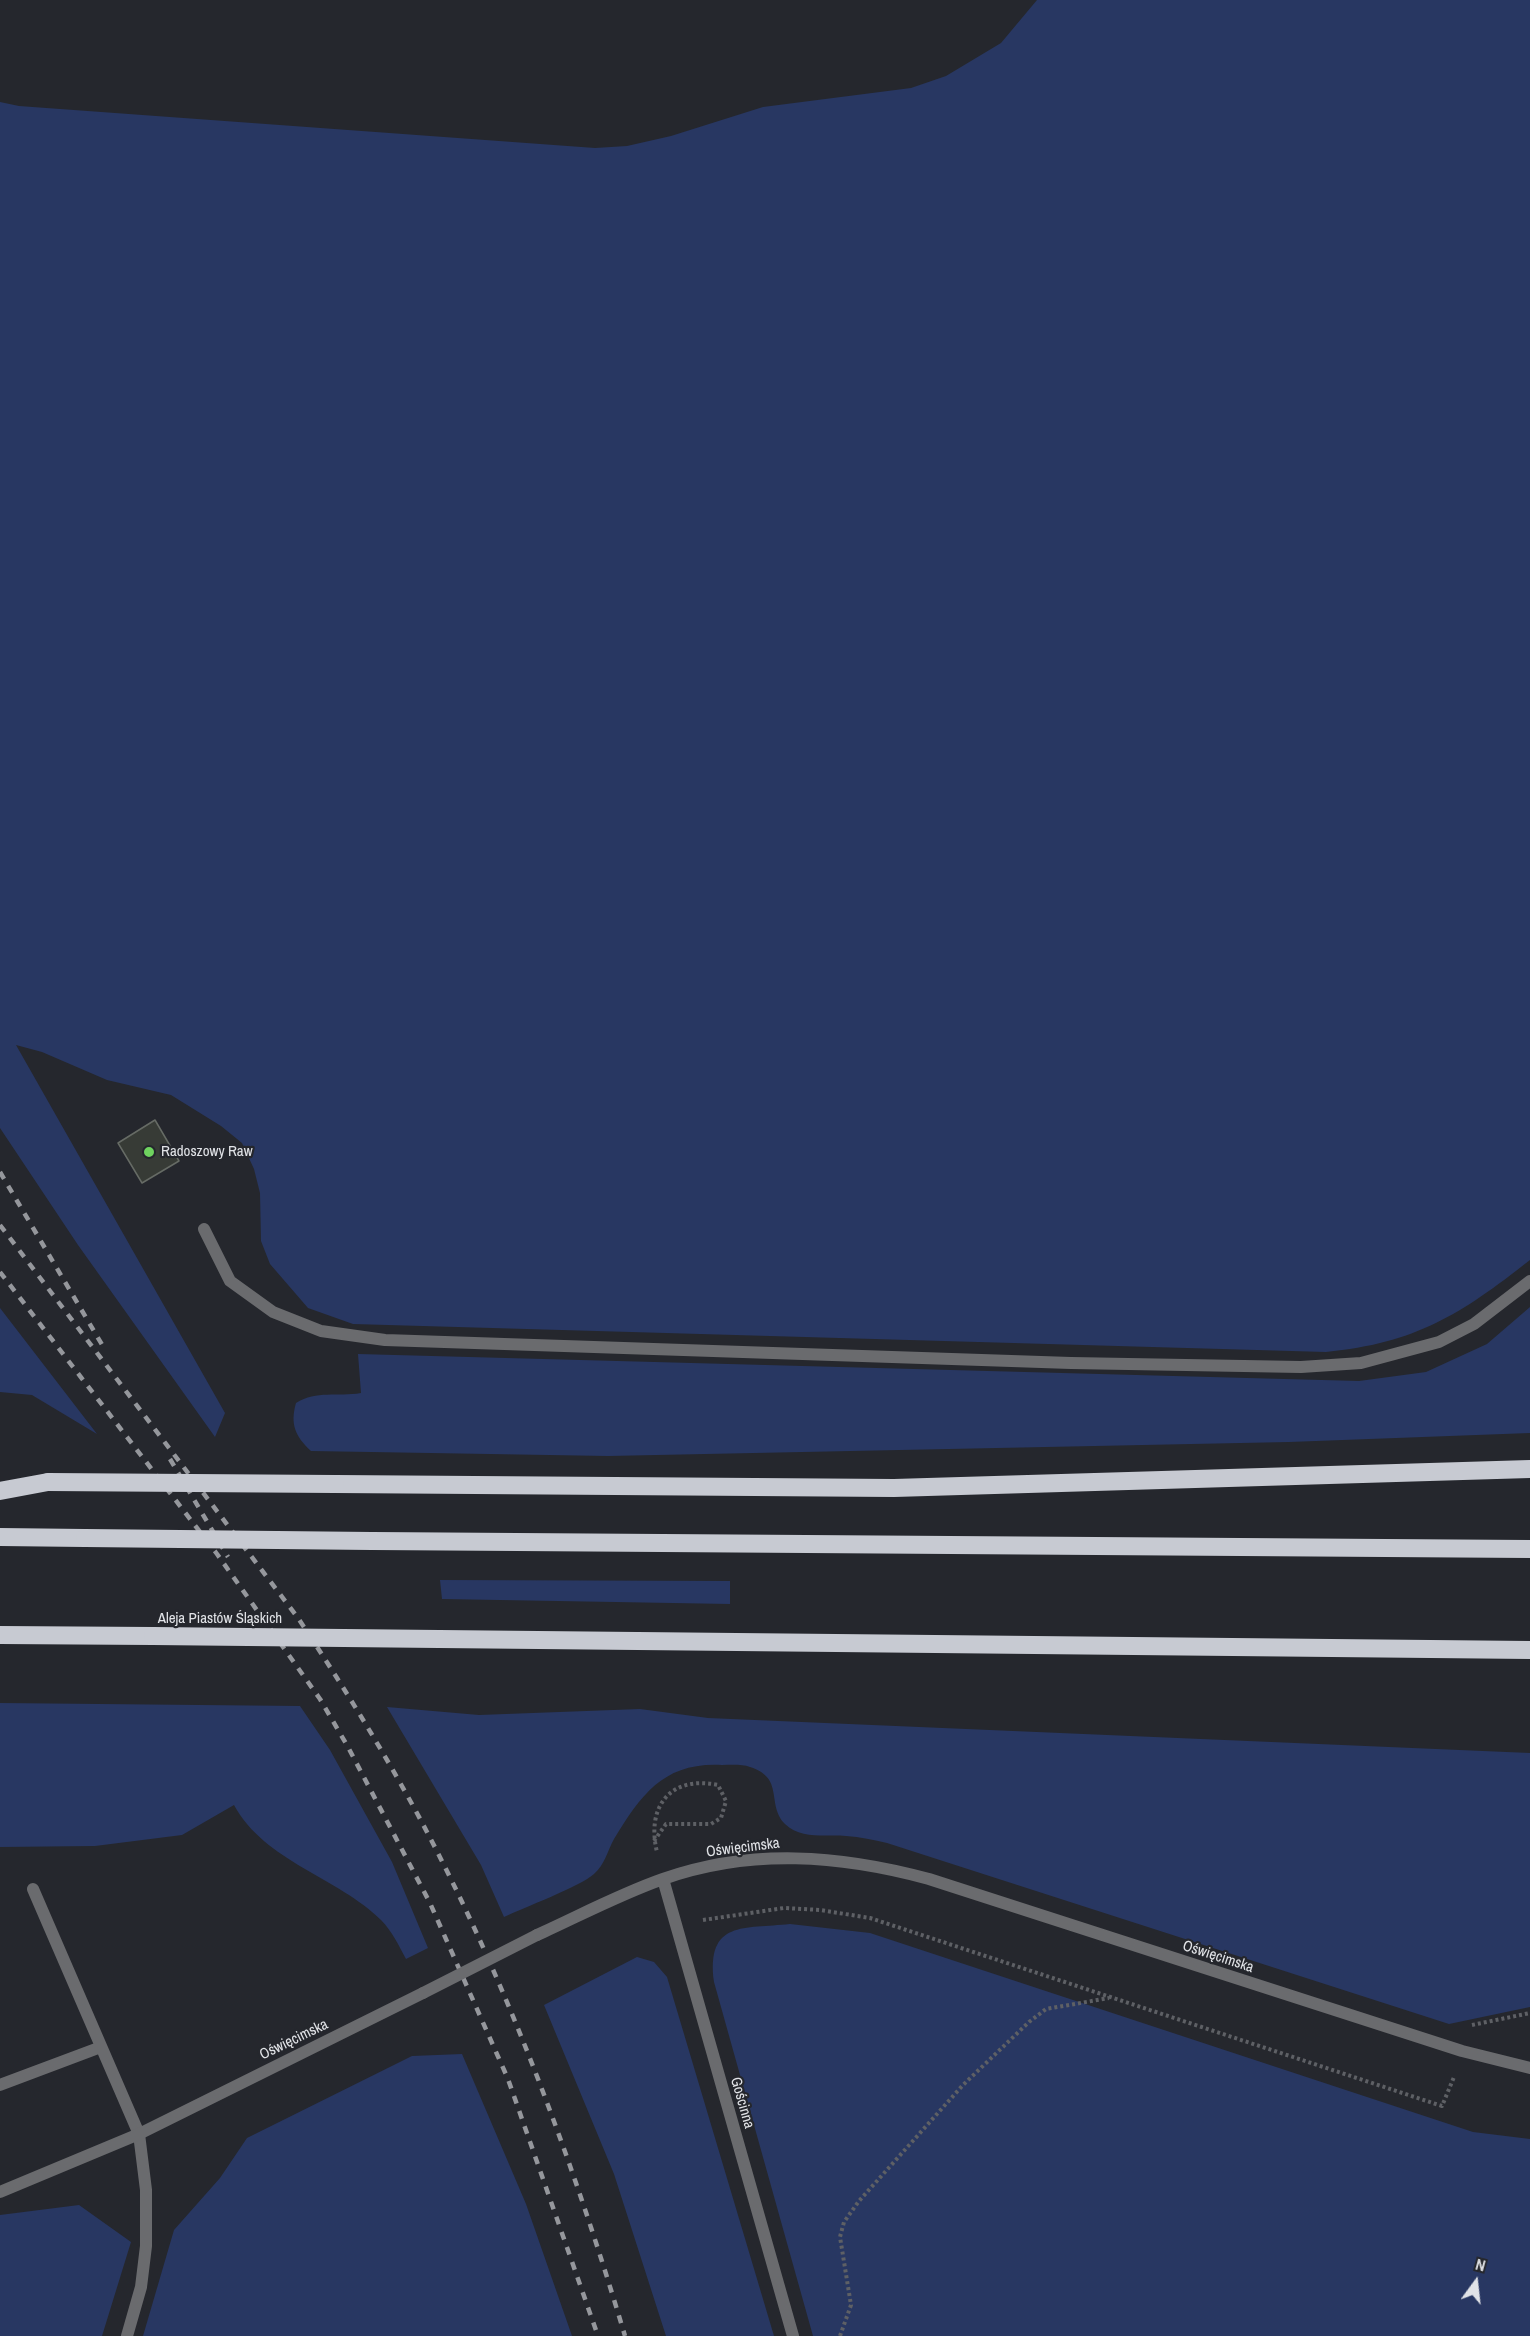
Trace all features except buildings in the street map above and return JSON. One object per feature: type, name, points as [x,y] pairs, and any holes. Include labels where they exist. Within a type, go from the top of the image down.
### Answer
[{"type":"highway","points":[[0,1491],[48,1482],[894,1488],[1530,1469]]},
{"type":"highway","points":[[0,1537],[1530,1549]]},
{"type":"highway","name":"Aleja Piastów Śląskich","points":[[0,1635],[1530,1650]]},
{"type":"street","points":[[204,1229],[230,1281],[273,1312],[321,1331],[385,1340],[1071,1363],[1301,1367],[1361,1363],[1439,1342],[1474,1324],[1530,1281]]},
{"type":"street","name":"Oświęcimska","points":[[0,2192],[139,2134],[537,1935],[663,1879],[721,1863],[758,1858],[826,1858],[876,1865],[929,1879],[1462,2051],[1530,2068]]},
{"type":"street","name":"Gościnna","points":[[663,1879],[793,2336]]},
{"type":"street","points":[[33,1889],[139,2134],[146,2190],[146,2246],[141,2287],[127,2336]]},
{"type":"street","points":[[0,2085],[101,2048]]},
{"type":"path","points":[[654,1841],[666,1824],[711,1824],[721,1818],[726,1801],[718,1785],[702,1782],[684,1785],[662,1801],[653,1824],[654,1841],[663,1879]]},
{"type":"path","points":[[675,1924],[784,1908],[837,1912],[870,1918],[1442,2106],[1455,2073]]},
{"type":"path","points":[[840,2336],[851,2305],[840,2237],[844,2222],[859,2200],[963,2085],[1029,2022],[1046,2010],[1110,1997]]},
{"type":"path","points":[[1468,2030],[1473,2024],[1530,2013]]},
{"type":"shaded area","points":[[1037,0],[1530,0],[1530,1260],[1481,1296],[1436,1323],[1386,1342],[1326,1352],[353,1324],[308,1308],[270,1264],[261,1241],[260,1193],[254,1169],[242,1143],[221,1126],[171,1095],[107,1080],[42,1052],[16,1045],[225,1413],[215,1437],[78,1245],[0,1128],[0,102],[19,106],[595,148],[627,146],[671,136],[763,107],[911,88],[946,76],[1001,43]]},
{"type":"shaded area","points":[[1530,1307],[1530,1433],[1289,1442],[608,1456],[311,1451],[301,1440],[294,1423],[296,1403],[304,1399],[319,1395],[361,1393],[358,1354],[1359,1381],[1426,1372],[1487,1344]]},
{"type":"shaded area","points":[[0,1308],[97,1434],[32,1395],[0,1392]]},
{"type":"shaded area","points":[[440,1580],[730,1581],[730,1604],[442,1599]]},
{"type":"shaded area","points":[[0,1703],[300,1706],[330,1750],[392,1862],[428,1948],[406,1959],[381,1920],[364,1905],[264,1841],[247,1825],[234,1805],[182,1835],[95,1846],[0,1847]]},
{"type":"shaded area","points":[[387,1707],[479,1715],[640,1709],[708,1718],[1530,1753],[1530,2007],[1449,2024],[887,1843],[856,1837],[799,1832],[791,1829],[779,1816],[774,1792],[768,1778],[761,1772],[740,1765],[702,1765],[670,1775],[645,1795],[635,1808],[594,1874],[565,1891],[504,1917],[481,1865]]},
{"type":"shaded area","points":[[790,1924],[870,1933],[1473,2132],[1530,2139],[1530,2336],[813,2336],[714,1982],[713,1962],[716,1947],[722,1938],[744,1928]]},
{"type":"shaded area","points":[[637,1957],[654,1962],[667,1977],[774,2336],[666,2336],[614,2174],[544,2005]]},
{"type":"shaded area","points":[[462,2054],[526,2204],[572,2336],[143,2336],[174,2230],[220,2178],[247,2138],[412,2056]]},
{"type":"shaded area","points":[[79,2205],[131,2242],[102,2336],[0,2336],[0,2215]]},
{"type":"railway","points":[[0,1172],[104,1348]]},
{"type":"railway","points":[[0,1225],[298,1618],[360,1715],[404,1790],[450,1877],[480,1941],[535,2070],[583,2203],[625,2336]]},
{"type":"railway","points":[[0,1272],[217,1554],[320,1699],[348,1747],[430,1903],[508,2079],[598,2336]]},
{"type":"railway","points":[[170,1459],[228,1557]]},
{"type":"place","name":"Radoszowy Raw","points":[[149,1152]]}]
